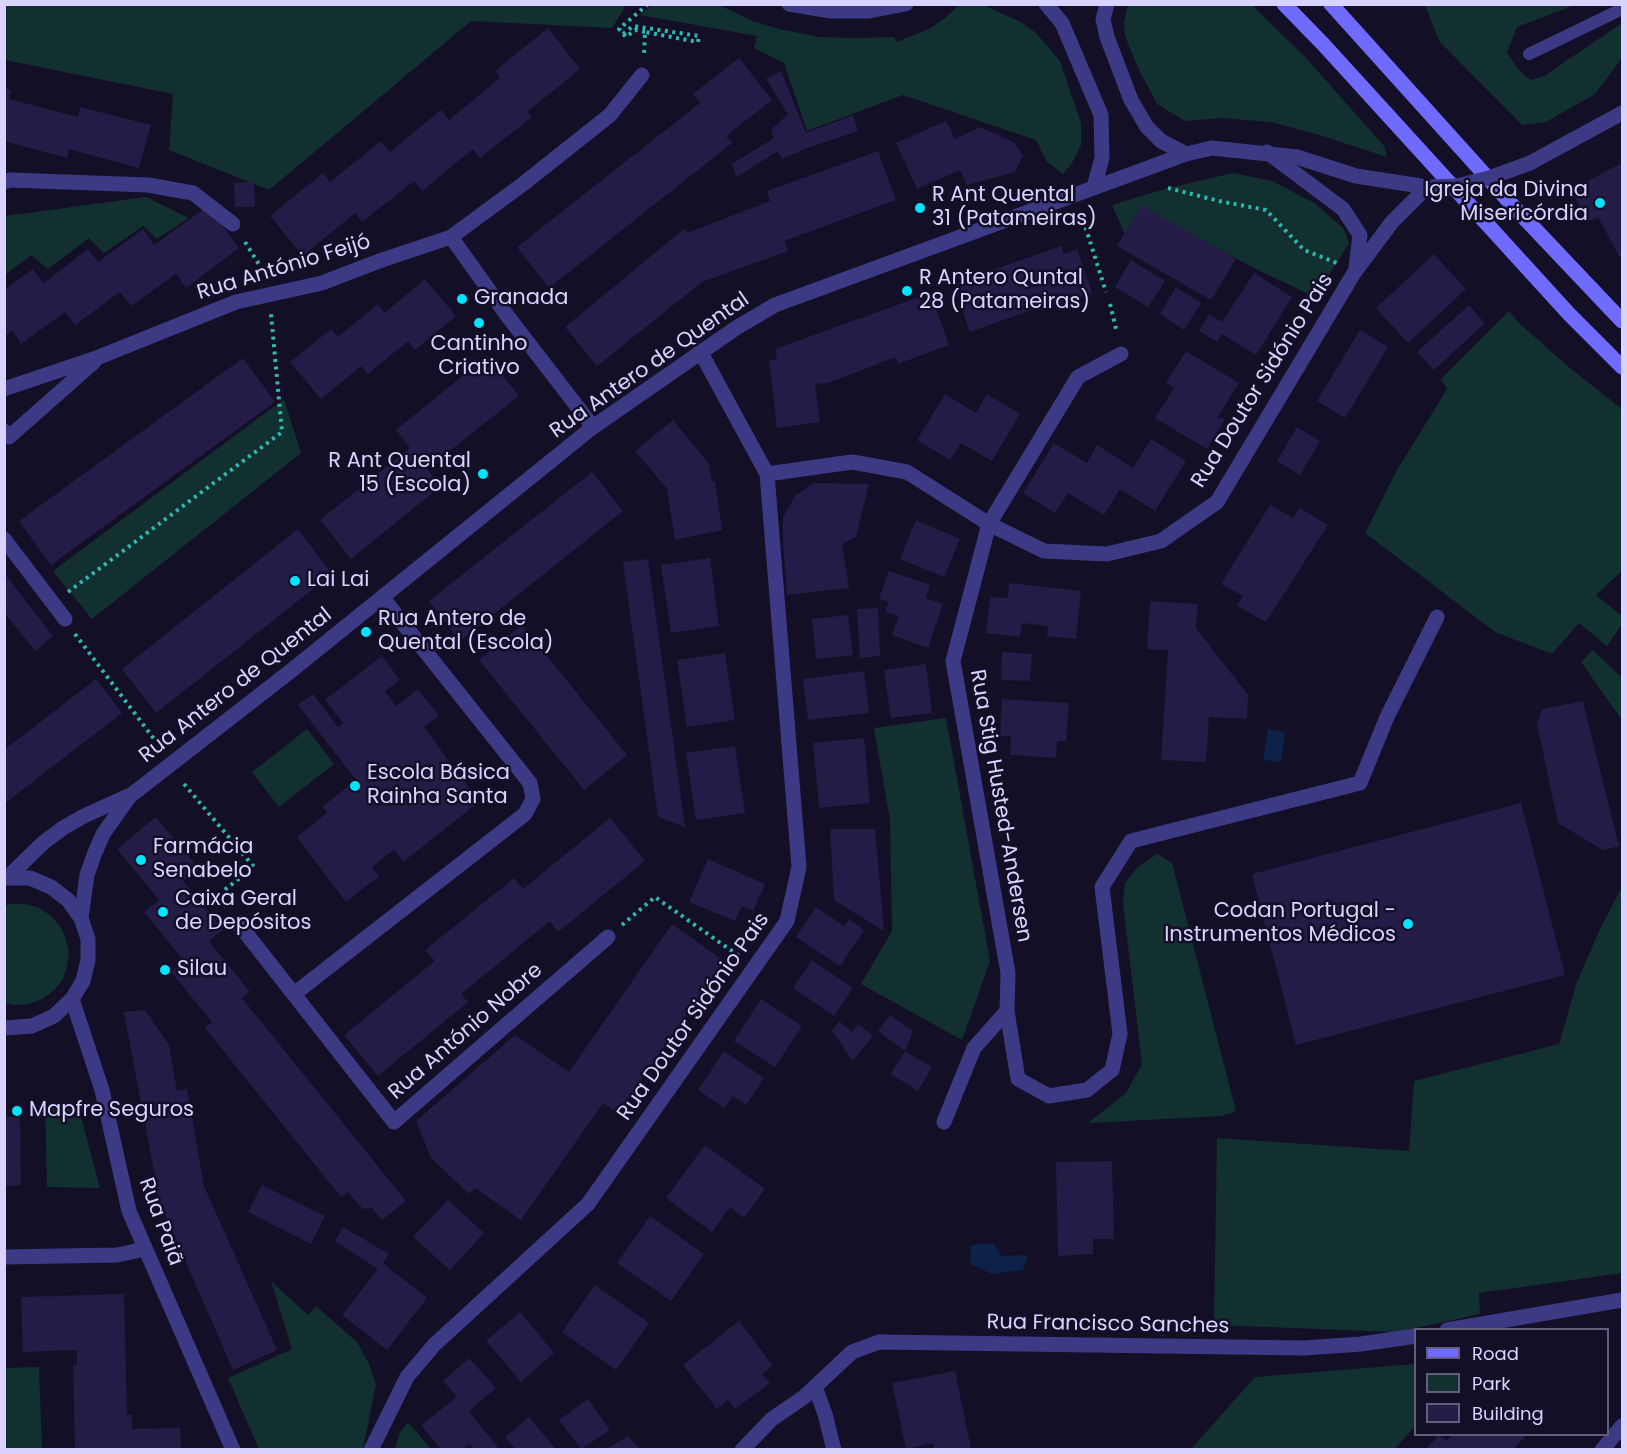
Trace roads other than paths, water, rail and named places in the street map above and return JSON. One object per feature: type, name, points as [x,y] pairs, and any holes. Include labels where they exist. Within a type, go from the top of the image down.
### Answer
[{"type":"main road","points":[[1284,4],[1569,314],[1623,367]]},
{"type":"main road","points":[[1331,4],[1514,206],[1623,321]]},
{"type":"street","points":[[789,4],[831,11],[869,11],[906,4]]},
{"type":"street","points":[[1046,4],[1062,23],[1101,115],[1102,158],[1094,187]]},
{"type":"street","points":[[1107,4],[1103,19],[1107,37],[1131,100],[1147,127],[1161,141],[1186,154]]},
{"type":"street","name":"Rua António Feijó","points":[[4,389],[99,357],[237,302],[322,283],[451,237],[523,184],[609,115],[642,75]]},
{"type":"street","name":"Rua Antero de Quental","points":[[6,877],[63,828],[130,796],[593,427],[700,351],[775,305],[1094,187],[1186,154],[1212,148],[1267,152],[1297,157],[1356,176],[1427,187],[1457,186],[1489,178],[1530,163],[1623,113]]},
{"type":"street","points":[[1267,152],[1343,209],[1360,236],[1354,273]]},
{"type":"street","points":[[7,181],[148,185],[193,193],[233,224]]},
{"type":"street","name":"Rua Doutor Sidónio Pais","points":[[767,474],[852,462],[907,472],[990,524],[1044,551],[1107,554],[1161,541],[1217,502],[1354,273],[1392,222],[1427,187]]},
{"type":"street","points":[[451,237],[506,314],[593,427]]},
{"type":"street","name":"Rua Doutor Sidónio Pais","points":[[370,1449],[407,1377],[434,1345],[588,1204],[787,921],[799,867],[767,474],[700,351]]},
{"type":"street","name":"Rua Stig Husted-Andersen","points":[[1121,354],[1078,377],[990,524],[954,661],[1008,973],[1007,1011],[1018,1079],[1049,1096],[1087,1090],[1112,1070],[1120,1034],[1102,887],[1131,841],[1360,783],[1387,717],[1437,617]]},
{"type":"street","name":"Rua António Feijó","points":[[4,431],[9,437],[99,357]]},
{"type":"street","points":[[4,538],[64,619]]},
{"type":"street","points":[[294,994],[525,814],[533,799],[530,783],[382,597]]},
{"type":"street","name":"Rua Antero de Quental","points":[[81,918],[87,875],[94,855],[103,834],[130,796]]},
{"type":"street","points":[[4,1028],[32,1026],[54,1016],[72,999],[83,981],[88,960],[88,939],[81,918],[68,900],[51,886],[30,878],[6,877]]},
{"type":"street","name":"Rua António Nobre","points":[[238,923],[394,1122],[608,937]]},
{"type":"street","name":"Rua Paiã","points":[[72,999],[102,1090],[129,1211],[233,1449]]},
{"type":"street","points":[[944,1122],[974,1048],[1007,1011]]},
{"type":"street","points":[[4,1257],[117,1256],[145,1249]]},
{"type":"street","points":[[1453,1328],[1623,1300]]},
{"type":"street","name":"Rua Francisco Sanches","points":[[742,1449],[772,1419],[815,1387],[852,1352],[879,1342],[1293,1348],[1361,1344],[1414,1336]]},
{"type":"street","points":[[815,1387],[834,1449]]},
{"type":"street","points":[[1602,1449],[1623,1426]]},
{"type":"lane","points":[[1529,54],[1623,9]]},
{"type":"water","points":[[1268,729],[1285,732],[1281,762],[1263,760]]},
{"type":"water","points":[[993,1243],[1002,1256],[1028,1255],[1023,1270],[992,1274],[970,1264],[971,1245]]},
{"type":"place","name":"Igreja da Divina Misericórdia","points":[[1600,203]]},
{"type":"place","name":"R Ant Quental 31 (Patameiras)","points":[[920,208]]},
{"type":"place","name":"R Antero Quntal 28 (Patameiras)","points":[[907,291]]},
{"type":"place","name":"Granada","points":[[462,299]]},
{"type":"place","name":"Cantinho Criativo","points":[[479,323]]},
{"type":"place","name":"R Ant Quental 15 (Escola)","points":[[483,474]]},
{"type":"place","name":"Lai Lai","points":[[295,581]]},
{"type":"place","name":"Rua Antero de Quental (Escola)","points":[[366,632]]},
{"type":"place","name":"Escola Básica Rainha Santa","points":[[355,786]]},
{"type":"place","name":"Farmácia Senabelo","points":[[141,860]]},
{"type":"place","name":"Caixa Geral de Depósitos","points":[[163,912]]},
{"type":"place","name":"Codan Portugal - Instrumentos Médicos","points":[[1408,924]]},
{"type":"place","name":"Silau","points":[[165,970]]},
{"type":"place","name":"Mapfre Seguros","points":[[17,1111]]}]
